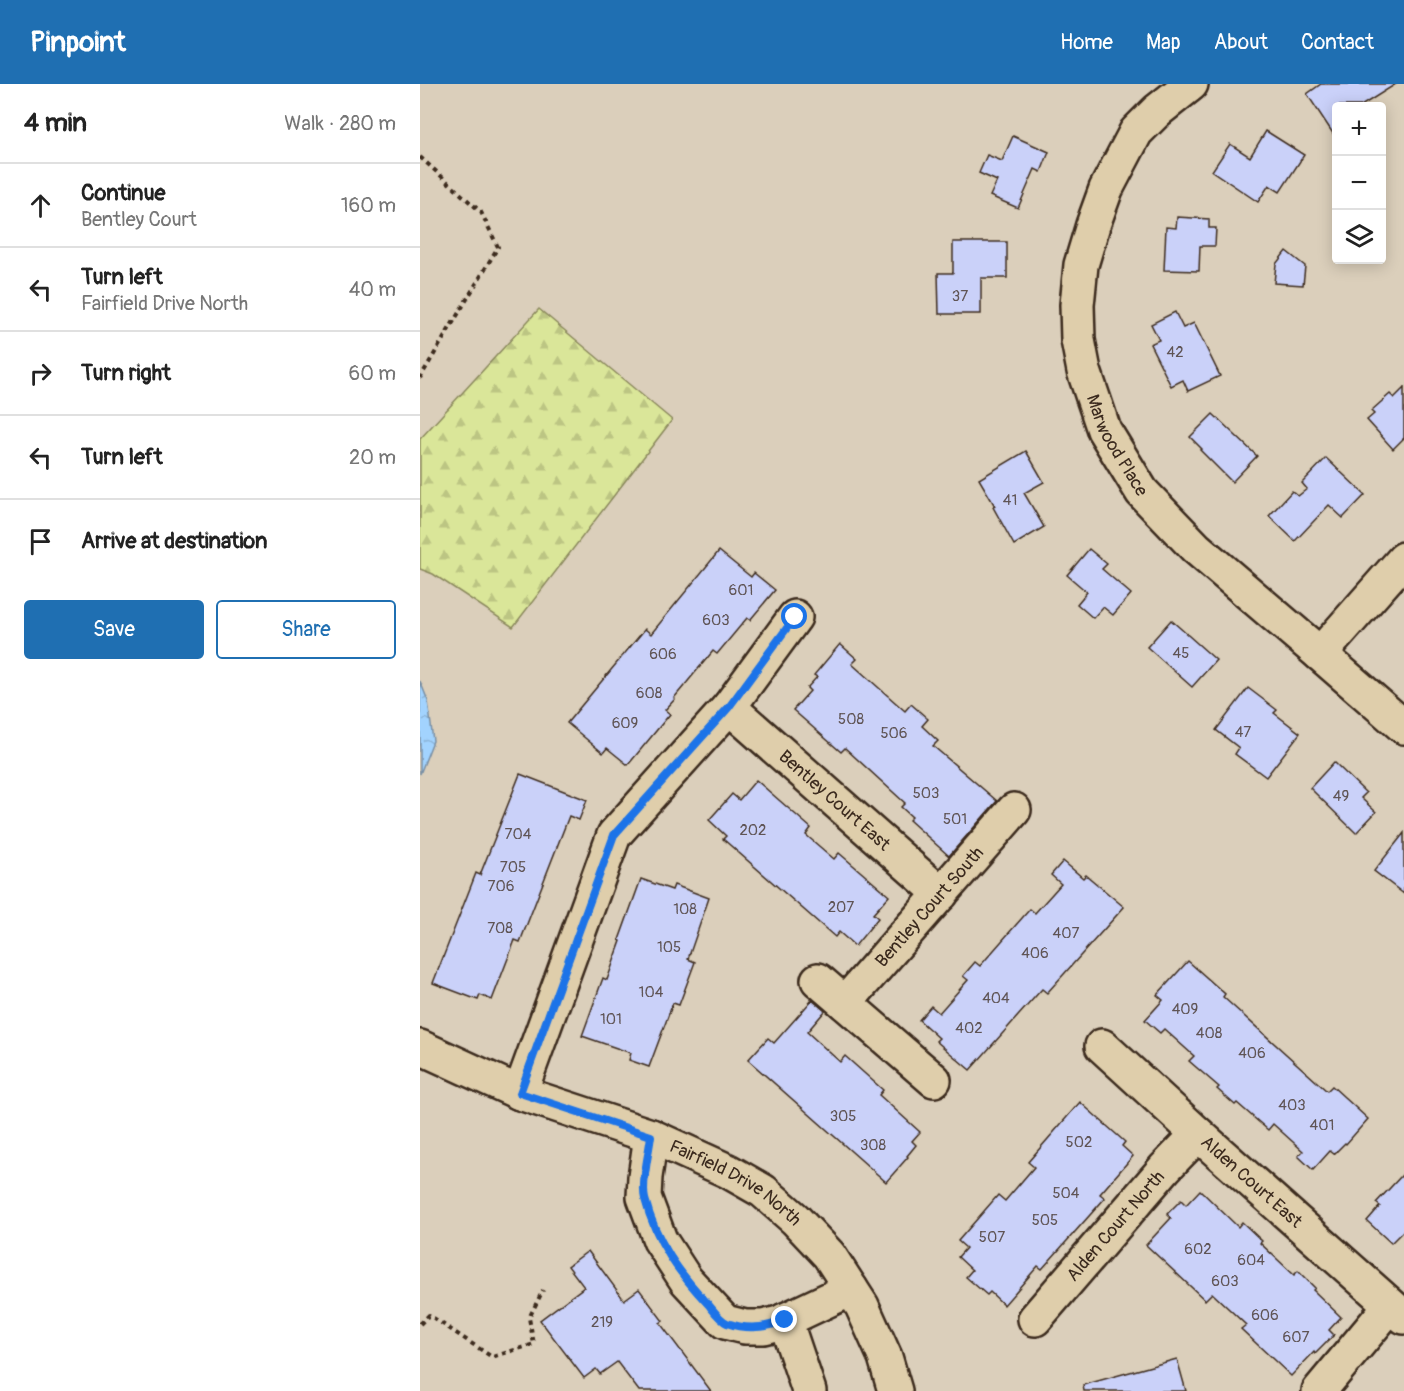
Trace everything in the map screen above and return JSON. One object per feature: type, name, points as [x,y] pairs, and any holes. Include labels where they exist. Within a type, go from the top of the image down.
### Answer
[{"type":"street","name":"Marwood Place","points":[[1191,84],[1157,111],[1136,132],[1106,189],[1092,225],[1081,265],[1077,305],[1078,340],[1084,371],[1104,430],[1142,492],[1196,548],[1404,727]]},
{"type":"street","points":[[1320,654],[1404,560]]},
{"type":"street","points":[[520,1093],[614,835],[729,707],[795,617]]},
{"type":"street","name":"Bentley Court East","points":[[729,707],[941,894]]},
{"type":"street","name":"Bentley Court South","points":[[845,1004],[1014,810]]},
{"type":"street","points":[[818,980],[934,1080]]},
{"type":"street","name":"Alden Court East","points":[[1102,1046],[1397,1311]]},
{"type":"street","name":"Fairfield Drive North","points":[[420,1047],[520,1093],[651,1136],[728,1171],[763,1191],[795,1219],[829,1255],[862,1306],[885,1357],[895,1391]]},
{"type":"street","name":"Alden Court North","points":[[1035,1319],[1198,1134]]},
{"type":"street","points":[[651,1136],[644,1197],[660,1240],[686,1280],[725,1322],[745,1327],[763,1327],[785,1320],[851,1289]]},
{"type":"street","points":[[1318,1391],[1397,1311]]},
{"type":"street","points":[[785,1320],[809,1391]]},
{"type":"path","points":[[420,158],[481,213],[498,248],[420,378]]},
{"type":"path","points":[[420,1324],[429,1316],[492,1357],[534,1344],[529,1318],[543,1290]]},
{"type":"green space","points":[[539,309],[672,420],[513,627],[433,574],[420,569],[420,439]]},
{"type":"water","points":[[420,681],[428,701],[433,741],[420,774]]},
{"type":"building","points":[[1321,84],[1396,84],[1367,102],[1332,102],[1332,132],[1307,94]]},
{"type":"building","points":[[1266,131],[1304,155],[1280,192],[1269,185],[1258,202],[1212,171],[1230,144],[1250,157]]},
{"type":"building","points":[[1013,136],[1049,152],[1041,172],[1035,169],[1018,208],[990,196],[997,181],[979,173],[987,155],[1002,161]]},
{"type":"building","points":[[1177,217],[1209,219],[1209,228],[1216,228],[1215,246],[1200,246],[1199,271],[1164,270],[1166,227],[1176,228]]},
{"type":"building","points":[[953,242],[1007,242],[1007,278],[981,278],[981,314],[939,314],[938,273],[953,273]]},
{"type":"building","points":[[1286,251],[1305,266],[1303,285],[1274,283],[1276,264]]},
{"type":"building","points":[[1175,312],[1183,328],[1194,323],[1220,376],[1188,391],[1183,380],[1171,386],[1150,344],[1159,340],[1151,324]]},
{"type":"building","points":[[1404,388],[1404,438],[1393,449],[1367,420],[1374,414],[1371,411],[1390,394],[1394,398]]},
{"type":"building","points":[[1213,414],[1257,456],[1232,482],[1190,437]]},
{"type":"building","points":[[1026,451],[1044,482],[1024,493],[1044,527],[1014,545],[979,479]]},
{"type":"building","points":[[1326,458],[1365,495],[1343,518],[1329,505],[1295,541],[1269,516],[1292,491],[1298,496],[1307,489],[1302,483]]},
{"type":"building","points":[[1089,549],[1107,564],[1102,569],[1131,594],[1113,615],[1103,607],[1093,618],[1077,604],[1087,592],[1067,575]]},
{"type":"building","points":[[719,551],[751,577],[754,573],[775,590],[750,620],[747,618],[717,654],[713,651],[665,710],[670,714],[628,765],[607,748],[603,753],[567,723],[645,629],[651,634]]},
{"type":"building","points":[[1171,620],[1216,660],[1192,687],[1147,647]]},
{"type":"building","points":[[840,644],[857,659],[852,664],[905,711],[911,704],[928,719],[922,726],[938,741],[933,746],[997,801],[949,856],[909,820],[912,817],[901,807],[905,803],[845,748],[841,752],[793,710],[810,691],[807,688],[817,677],[814,675]]},
{"type":"building","points":[[1248,688],[1277,710],[1274,713],[1300,733],[1266,777],[1235,754],[1239,748],[1216,730]]},
{"type":"building","points":[[1334,762],[1366,793],[1361,798],[1376,812],[1356,833],[1310,788]]},
{"type":"building","points":[[520,774],[587,800],[579,820],[569,816],[520,942],[515,940],[492,1000],[480,995],[478,1000],[433,983],[476,873],[480,875]]},
{"type":"building","points":[[756,780],[811,828],[806,835],[834,859],[839,853],[889,896],[873,914],[878,918],[855,946],[839,932],[835,937],[723,839],[726,836],[709,820],[732,794],[739,800]]},
{"type":"building","points":[[1404,833],[1404,894],[1374,871]]},
{"type":"building","points":[[1063,861],[1083,878],[1086,875],[1124,907],[1047,993],[1042,989],[970,1070],[936,1041],[939,1038],[919,1020],[931,1006],[939,1013],[968,980],[963,976],[975,962],[980,966],[1030,909],[1035,913],[1061,884],[1051,875]]},
{"type":"building","points":[[641,879],[672,890],[674,885],[709,898],[688,959],[695,962],[679,1005],[673,1003],[649,1067],[629,1060],[631,1053],[582,1036],[603,978],[607,980]]},
{"type":"building","points":[[1188,961],[1225,994],[1223,997],[1327,1091],[1332,1086],[1368,1119],[1346,1144],[1334,1154],[1330,1151],[1313,1170],[1298,1156],[1303,1151],[1273,1124],[1268,1130],[1237,1103],[1235,1105],[1217,1089],[1219,1087],[1189,1061],[1194,1056],[1164,1029],[1160,1033],[1145,1020],[1163,1000],[1157,995]]},
{"type":"building","points":[[812,1000],[825,1011],[807,1032],[840,1062],[845,1056],[883,1090],[879,1095],[920,1132],[912,1141],[916,1145],[908,1157],[886,1182],[748,1060],[768,1038],[774,1043]]},
{"type":"building","points":[[1080,1102],[1125,1142],[1122,1146],[1133,1156],[1100,1194],[1105,1198],[1042,1269],[1038,1266],[1004,1305],[990,1292],[987,1295],[966,1277],[972,1270],[958,1257],[966,1248],[958,1241],[998,1195],[1005,1201],[1034,1167],[1028,1162]]},
{"type":"building","points":[[1404,1173],[1404,1230],[1391,1243],[1367,1221],[1380,1206],[1376,1203]]},
{"type":"building","points":[[1200,1190],[1238,1227],[1242,1222],[1262,1241],[1260,1243],[1294,1275],[1298,1271],[1315,1288],[1313,1290],[1341,1317],[1329,1330],[1334,1335],[1291,1376],[1241,1329],[1246,1325],[1212,1293],[1205,1300],[1146,1245],[1171,1218],[1167,1214],[1181,1200],[1186,1205]]},
{"type":"building","points":[[588,1251],[624,1300],[639,1289],[663,1321],[660,1323],[711,1391],[639,1391],[617,1362],[600,1374],[596,1369],[584,1378],[540,1320],[584,1287],[568,1266]]},
{"type":"building","points":[[1177,1359],[1186,1391],[1084,1391],[1083,1385]]},
{"type":"route","points":[[785,1320],[763,1327],[745,1327],[725,1322],[686,1280],[660,1240],[644,1197],[651,1136],[520,1093],[614,835],[729,707],[795,617]]}]
